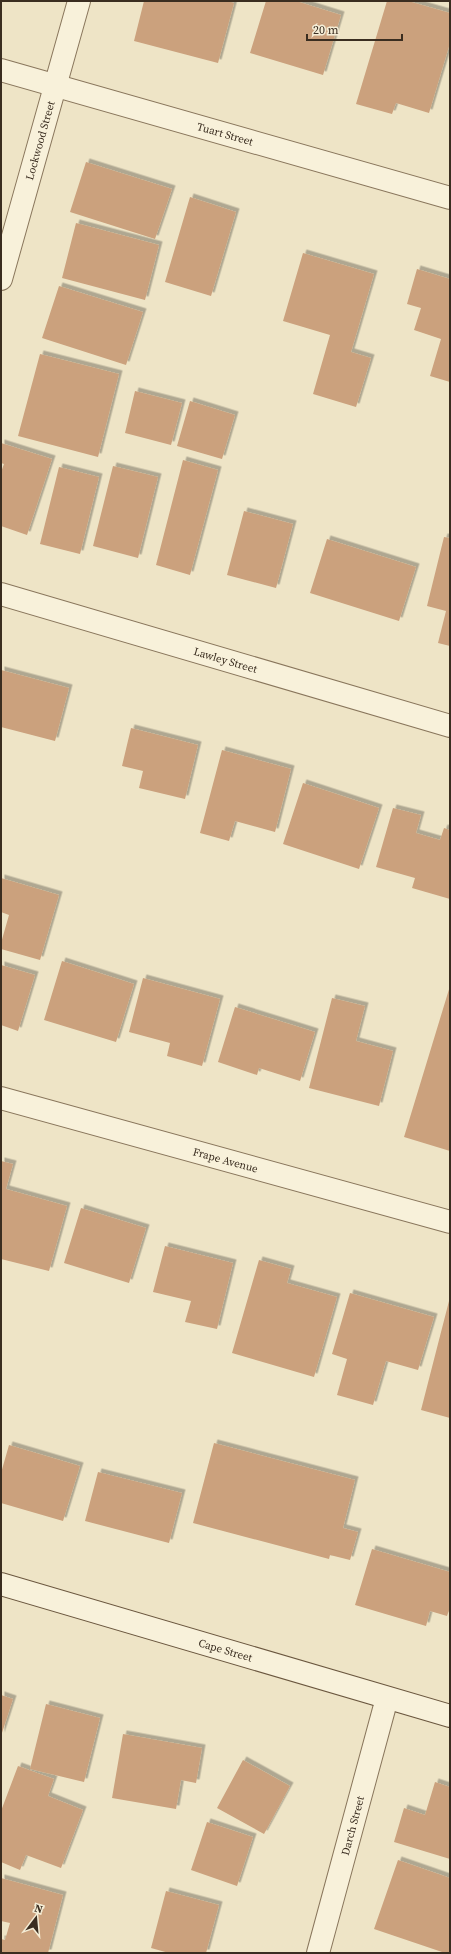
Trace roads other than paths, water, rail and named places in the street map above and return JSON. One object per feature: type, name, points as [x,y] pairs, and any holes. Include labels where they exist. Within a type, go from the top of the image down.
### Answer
[{"type":"street","name":"Lockwood Street","points":[[1,279],[79,1]]},
{"type":"street","name":"Tuart Street","points":[[1,70],[450,198]]},
{"type":"street","name":"Lawley Street","points":[[1,594],[450,726]]},
{"type":"street","name":"Frape Avenue","points":[[1,1098],[450,1222]]},
{"type":"street","name":"Cape Street","points":[[1,1584],[450,1716]]},
{"type":"street","name":"Darch Street","points":[[318,1953],[387,1698]]}]
